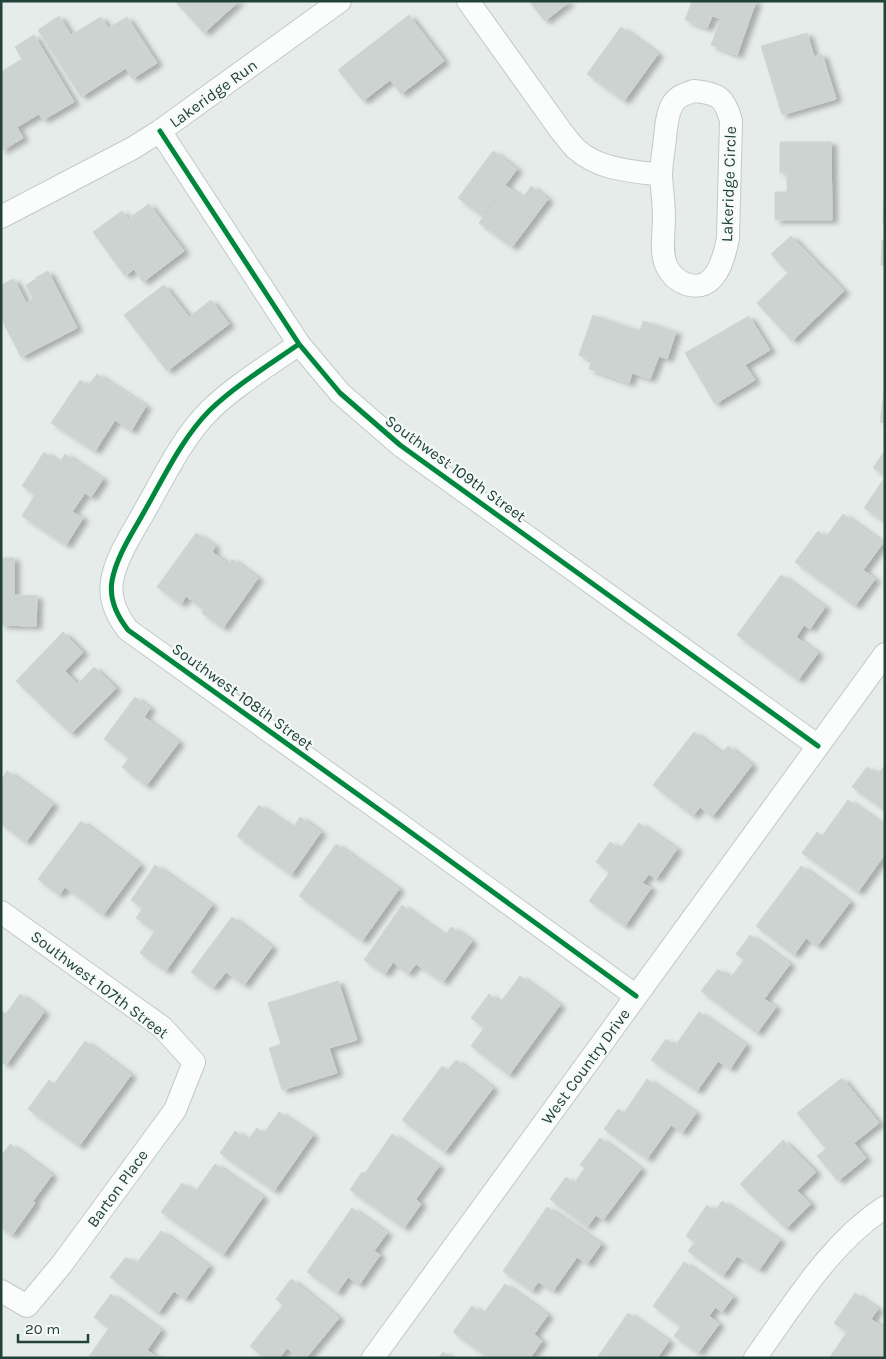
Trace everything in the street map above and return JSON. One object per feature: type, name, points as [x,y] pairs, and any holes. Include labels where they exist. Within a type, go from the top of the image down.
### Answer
[{"type":"street","name":"Lakeridge Run","points":[[1,217],[133,148],[160,131],[340,1]]},
{"type":"street","points":[[468,1],[561,131],[576,149],[590,159],[614,169],[661,175]]},
{"type":"street","name":"Lakeridge Circle","points":[[694,91],[716,94],[728,108],[731,121],[728,238],[720,268],[712,279],[701,285],[692,286],[681,282],[667,268],[664,259],[664,216],[661,175],[666,130],[673,103],[680,96],[694,91]]},
{"type":"street","name":"Southwest 109th Street","points":[[160,131],[299,344],[340,393],[400,445],[818,746]]},
{"type":"street","name":"Southwest 108th Street","points":[[299,344],[226,396],[209,411],[192,431],[174,459],[124,549],[112,580],[115,610],[120,620],[128,630],[636,996]]},
{"type":"street","name":"West Country Drive","points":[[373,1358],[885,654]]},
{"type":"street","name":"Southwest 107th Street","points":[[1,912],[162,1027],[194,1062]]},
{"type":"street","name":"Barton Place","points":[[1,1291],[27,1306],[62,1264],[175,1110],[194,1062]]},
{"type":"street","points":[[755,1358],[829,1256],[868,1218],[885,1207]]},
{"type":"building","points":[[175,1],[239,1],[204,33]]},
{"type":"building","points":[[529,1],[569,1],[569,2],[545,21]]},
{"type":"building","points":[[692,1],[756,1],[737,55],[711,45],[721,19],[712,16],[707,28],[685,20]]},
{"type":"building","points":[[409,15],[444,61],[401,94],[390,80],[363,101],[338,70]]},
{"type":"building","points":[[59,16],[71,35],[101,17],[108,28],[127,17],[157,63],[132,79],[126,68],[81,97],[38,30]]},
{"type":"building","points":[[621,27],[658,54],[624,101],[587,74]]},
{"type":"building","points":[[807,33],[814,57],[822,54],[836,99],[782,115],[761,46]]},
{"type":"building","points":[[34,35],[74,102],[43,120],[39,114],[17,127],[23,138],[1,151],[1,72],[22,59],[15,47]]},
{"type":"building","points":[[780,142],[831,142],[832,220],[775,220],[775,192],[787,192],[787,172],[780,173]]},
{"type":"building","points":[[493,151],[517,169],[482,216],[458,198]]},
{"type":"building","points":[[506,186],[523,198],[531,186],[548,199],[512,247],[479,223]]},
{"type":"building","points":[[884,198],[885,224],[883,224]]},
{"type":"building","points":[[149,204],[184,251],[143,282],[134,269],[125,276],[93,232],[122,211],[128,219]]},
{"type":"building","points":[[791,236],[844,291],[792,341],[757,303],[788,273],[771,254]]},
{"type":"building","points":[[882,240],[885,240],[885,265],[881,265]]},
{"type":"building","points":[[48,271],[77,328],[21,357],[1,318],[1,285],[14,279],[26,303],[33,299],[26,285]]},
{"type":"building","points":[[164,285],[189,317],[211,300],[229,324],[167,371],[124,315]]},
{"type":"building","points":[[593,315],[640,331],[643,321],[676,332],[667,359],[659,356],[650,379],[632,373],[629,383],[589,369],[592,360],[579,355]]},
{"type":"building","points":[[749,316],[770,350],[745,365],[755,380],[715,404],[685,353]]},
{"type":"building","points":[[97,374],[146,406],[131,431],[115,420],[95,451],[51,423],[80,380],[88,386]]},
{"type":"building","points":[[885,386],[885,423],[880,422]]},
{"type":"building","points":[[885,450],[885,476],[873,468]]},
{"type":"building","points":[[44,452],[60,463],[65,454],[103,479],[91,497],[85,493],[72,512],[83,518],[66,545],[22,516],[35,495],[22,486]]},
{"type":"building","points":[[885,477],[885,522],[864,508]]},
{"type":"building","points":[[843,514],[883,543],[863,570],[875,579],[855,606],[795,562],[818,531],[826,537]]},
{"type":"building","points":[[196,533],[215,546],[212,552],[228,564],[232,559],[258,578],[223,628],[202,613],[204,610],[186,596],[181,604],[157,587]]},
{"type":"building","points":[[1,558],[14,558],[14,595],[37,596],[36,626],[1,625]]},
{"type":"building","points":[[781,575],[825,607],[810,629],[804,625],[796,637],[818,653],[798,680],[737,635]]},
{"type":"building","points":[[63,632],[83,652],[65,671],[78,684],[94,667],[116,688],[71,734],[16,681]]},
{"type":"building","points":[[135,697],[150,708],[144,717],[179,742],[146,786],[122,767],[129,758],[104,739]]},
{"type":"building","points":[[694,732],[721,753],[728,746],[752,765],[712,817],[700,807],[693,816],[653,785]]},
{"type":"building","points":[[885,765],[885,810],[852,787],[867,767],[878,774]]},
{"type":"building","points":[[7,771],[53,804],[26,842],[1,824],[1,780]]},
{"type":"building","points":[[848,800],[885,826],[885,854],[858,892],[802,853],[817,832],[822,836]]},
{"type":"building","points":[[259,805],[293,828],[300,817],[321,832],[291,875],[237,836]]},
{"type":"building","points":[[81,821],[140,865],[103,915],[65,887],[59,895],[38,879]]},
{"type":"building","points":[[639,823],[677,849],[656,879],[649,874],[642,883],[651,888],[625,926],[589,901],[610,872],[596,862],[610,842],[620,849]]},
{"type":"building","points":[[336,844],[399,889],[362,941],[299,896]]},
{"type":"building","points":[[155,865],[212,905],[166,971],[140,953],[155,931],[136,918],[143,908],[131,900]]},
{"type":"building","points":[[801,866],[850,902],[817,946],[806,938],[794,955],[756,926]]},
{"type":"building","points":[[402,905],[445,936],[451,927],[472,941],[443,982],[416,964],[408,974],[393,962],[385,974],[364,960]]},
{"type":"building","points":[[232,917],[272,947],[244,985],[226,972],[213,988],[191,972]]},
{"type":"building","points":[[750,935],[790,964],[764,999],[776,1007],[757,1033],[701,991],[718,969],[730,978],[744,960],[736,954]]},
{"type":"building","points":[[520,976],[560,1005],[509,1075],[471,1046],[484,1028],[471,1018],[489,994],[500,1003]]},
{"type":"building","points":[[338,981],[357,1040],[329,1048],[337,1073],[282,1090],[269,1048],[281,1044],[268,1003]]},
{"type":"building","points":[[20,994],[44,1012],[6,1065],[1,1062],[1,1011],[6,1014]]},
{"type":"building","points":[[699,1012],[746,1045],[730,1069],[718,1061],[697,1091],[651,1060],[666,1039],[675,1046]]},
{"type":"building","points":[[85,1041],[131,1075],[79,1146],[28,1109],[49,1080],[54,1084]]},
{"type":"building","points":[[456,1060],[493,1088],[445,1152],[402,1120],[442,1066],[448,1070]]},
{"type":"building","points":[[842,1078],[879,1123],[854,1143],[866,1158],[838,1181],[817,1156],[826,1149],[797,1113]]},
{"type":"building","points":[[647,1079],[696,1113],[682,1133],[671,1125],[647,1159],[604,1129],[618,1109],[624,1113]]},
{"type":"building","points":[[279,1112],[313,1135],[274,1191],[220,1153],[235,1131],[248,1140],[257,1128],[264,1133]]},
{"type":"building","points":[[392,1134],[439,1166],[416,1199],[421,1204],[404,1228],[350,1190],[362,1172],[365,1173]]},
{"type":"building","points":[[600,1138],[641,1169],[603,1220],[596,1215],[587,1227],[550,1199],[566,1177],[574,1183],[585,1168],[580,1165]]},
{"type":"building","points":[[783,1140],[816,1172],[797,1191],[811,1204],[786,1229],[740,1184]]},
{"type":"building","points":[[10,1144],[52,1175],[12,1235],[1,1228],[1,1156]]},
{"type":"building","points":[[215,1164],[263,1197],[223,1255],[161,1212],[182,1183],[195,1192]]},
{"type":"building","points":[[722,1201],[780,1240],[759,1270],[737,1256],[723,1276],[688,1251],[695,1242],[686,1236],[707,1205],[715,1211]]},
{"type":"building","points":[[547,1207],[601,1244],[587,1264],[577,1257],[553,1291],[538,1282],[532,1291],[503,1271]]},
{"type":"building","points":[[352,1208],[387,1233],[374,1251],[380,1255],[359,1285],[348,1277],[337,1293],[307,1272]]},
{"type":"building","points":[[161,1231],[209,1266],[185,1299],[174,1291],[158,1313],[110,1277],[126,1257],[136,1264]]},
{"type":"building","points":[[684,1262],[733,1297],[722,1312],[715,1307],[709,1316],[719,1324],[698,1353],[674,1336],[681,1326],[653,1306]]},
{"type":"building","points":[[291,1279],[339,1318],[306,1358],[299,1358],[287,1348],[279,1358],[264,1358],[250,1346],[283,1305],[276,1299]]},
{"type":"building","points":[[505,1284],[548,1315],[534,1334],[542,1341],[530,1358],[488,1358],[453,1332],[472,1306],[483,1314]]},
{"type":"building","points":[[855,1293],[878,1309],[871,1319],[885,1329],[885,1358],[830,1357],[847,1332],[834,1323]]},
{"type":"building","points":[[111,1294],[161,1330],[147,1350],[158,1358],[88,1358],[109,1328],[94,1317]]},
{"type":"building","points":[[628,1313],[669,1341],[657,1358],[597,1358]]},
{"type":"building","points":[[443,1352],[451,1358],[438,1358]]},
{"type":"cycle path","points":[[160,131],[299,344],[340,393],[400,445],[818,746]]},
{"type":"cycle path","points":[[299,344],[220,401],[200,421],[182,445],[130,536],[117,563],[111,588],[113,601],[120,619],[128,630],[636,996]]}]
